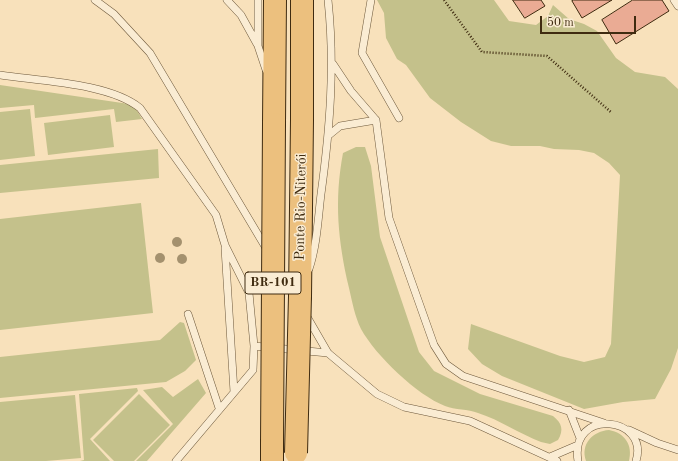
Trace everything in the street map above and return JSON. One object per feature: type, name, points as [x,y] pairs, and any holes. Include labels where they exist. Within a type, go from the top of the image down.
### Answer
[{"type":"highway","name":"Ponte Rio-Niterói","points":[[272,461],[275,0]]},
{"type":"highway","name":"Ponte Rio-Niterói","points":[[296,461],[300,296],[302,0]]},
{"type":"lane","points":[[95,0],[114,14],[150,53],[234,192],[328,353],[377,394],[404,407],[470,421],[557,461]]},
{"type":"lane","points":[[227,0],[241,15],[258,46],[274,95]]},
{"type":"lane","points":[[258,0],[258,46]]},
{"type":"lane","points":[[300,296],[315,246],[329,135],[333,64],[328,0]]},
{"type":"lane","points":[[371,0],[362,53],[399,118]]},
{"type":"lane","points":[[674,0],[678,6]]},
{"type":"lane","points":[[333,64],[351,91],[376,120],[389,218],[434,345],[446,364],[463,376],[569,410],[604,423]]},
{"type":"lane","points":[[0,75],[105,90],[129,100],[140,108],[216,215],[225,245],[248,293],[254,346],[253,370],[219,408],[176,461]]},
{"type":"lane","points":[[329,135],[340,126],[376,120]]},
{"type":"lane","points":[[225,245],[234,392]]},
{"type":"lane","points":[[188,314],[219,408]]},
{"type":"lane","points":[[254,346],[328,353]]},
{"type":"lane","points":[[569,410],[579,442],[578,461]]},
{"type":"lane","points":[[550,457],[579,442],[586,431],[594,425],[604,423],[613,423],[622,426],[657,443],[678,450]]},
{"type":"lane","points":[[622,426],[635,440],[637,449],[636,461]]},
{"type":"path","points":[[444,0],[482,52],[547,56],[612,112]]},
{"type":"shaded area","points":[[377,0],[494,0],[509,21],[536,25],[548,16],[553,5],[569,19],[584,24],[597,31],[616,58],[635,72],[665,77],[678,89],[678,348],[671,369],[655,399],[623,402],[584,409],[502,376],[482,364],[468,349],[471,324],[560,356],[584,362],[605,357],[611,344],[620,175],[609,163],[594,153],[540,146],[511,146],[491,141],[461,122],[430,98],[406,65],[397,59],[386,38],[384,13]]},
{"type":"shaded area","points":[[0,85],[129,104],[136,109],[142,119],[116,122],[114,109],[35,118],[34,105],[0,108]]},
{"type":"shaded area","points":[[30,109],[35,156],[0,160],[0,112]]},
{"type":"shaded area","points":[[110,115],[114,147],[48,155],[44,123]]},
{"type":"shaded area","points":[[356,147],[365,147],[371,166],[380,237],[419,352],[434,371],[480,394],[553,416],[561,427],[561,433],[558,440],[550,444],[541,442],[486,416],[445,406],[434,401],[398,374],[368,340],[361,329],[355,314],[345,271],[338,221],[340,171],[343,153]]},
{"type":"shaded area","points":[[158,149],[159,178],[0,193],[0,165]]},
{"type":"shaded area","points":[[141,203],[153,313],[0,330],[0,219]]},
{"type":"shaded area","points":[[180,322],[184,323],[196,360],[185,371],[166,382],[0,398],[0,357],[160,340]]},
{"type":"shaded area","points":[[198,379],[206,393],[147,461],[136,461],[173,424],[143,390],[162,387],[173,397]]},
{"type":"shaded area","points":[[137,388],[138,391],[90,439],[110,461],[80,461],[84,460],[79,394]]},
{"type":"shaded area","points":[[139,394],[170,425],[134,461],[114,461],[93,440]]},
{"type":"shaded area","points":[[75,395],[81,458],[46,461],[0,461],[0,402]]},
{"type":"shaded area","points":[[609,430],[623,437],[629,445],[629,461],[586,461],[586,444],[593,436]]},
{"type":"building","points":[[513,0],[541,0],[545,6],[525,18]]},
{"type":"building","points":[[612,0],[582,18],[572,1]]},
{"type":"building","points":[[633,0],[662,0],[669,11],[616,44],[602,20]]}]
